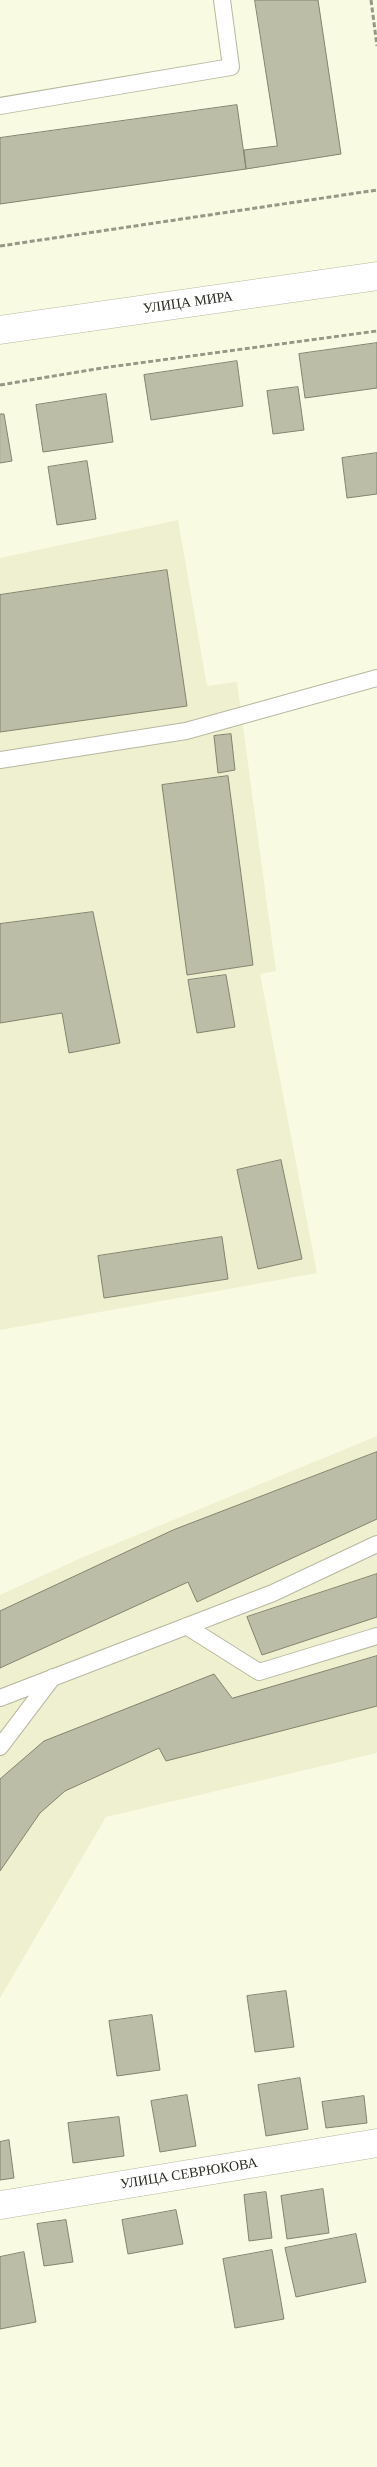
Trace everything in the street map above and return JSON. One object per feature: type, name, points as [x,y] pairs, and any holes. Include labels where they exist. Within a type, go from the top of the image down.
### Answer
[{"type":"main road","name":"УЛИЦА МИРА","points":[[0,330],[377,276]]},
{"type":"main road","name":"УЛИЦА СЕВРЮКОВА","points":[[1,2205],[377,2143]]},
{"type":"lane","points":[[0,106],[231,67],[222,0]]},
{"type":"lane","points":[[0,760],[186,731],[377,678]]},
{"type":"lane","points":[[0,1698],[273,1593],[377,1544]]},
{"type":"lane","points":[[186,1626],[259,1672],[377,1636]]},
{"type":"lane","points":[[0,1747],[54,1677]]},
{"type":"path","points":[[370,0],[377,46]]},
{"type":"path","points":[[0,246],[377,190]]},
{"type":"path","points":[[0,385],[102,368],[377,331]]},
{"type":"shaded area","points":[[178,520],[207,686],[237,682],[276,971],[260,974],[317,1273],[0,1330],[0,558]]},
{"type":"shaded area","points":[[377,1436],[377,1753],[106,1817],[0,1998],[0,1595],[81,1558]]},
{"type":"building","points":[[255,0],[318,0],[341,154],[246,169],[244,150],[277,146]]},
{"type":"building","points":[[237,105],[246,169],[0,204],[0,138]]},
{"type":"building","points":[[377,343],[377,388],[305,398],[299,354]]},
{"type":"building","points":[[237,361],[243,406],[151,420],[144,375]]},
{"type":"building","points":[[298,387],[304,430],[273,434],[267,391]]},
{"type":"building","points":[[106,394],[113,442],[43,452],[36,405]]},
{"type":"building","points":[[0,414],[4,414],[12,461],[0,463]]},
{"type":"building","points":[[377,453],[377,494],[347,498],[342,458]]},
{"type":"building","points":[[87,461],[96,519],[57,525],[48,467]]},
{"type":"building","points":[[167,570],[187,706],[0,732],[0,595]]},
{"type":"building","points":[[231,734],[235,770],[218,773],[214,736]]},
{"type":"building","points":[[228,776],[253,965],[187,975],[162,785]]},
{"type":"building","points":[[93,912],[120,1043],[69,1053],[62,1013],[0,1023],[0,924]]},
{"type":"building","points":[[226,975],[235,1027],[197,1033],[188,980]]},
{"type":"building","points":[[281,1160],[302,1259],[258,1269],[237,1170]]},
{"type":"building","points":[[222,1237],[228,1279],[104,1298],[98,1256]]},
{"type":"building","points":[[377,1452],[377,1519],[197,1602],[188,1582],[0,1668],[0,1611],[173,1530]]},
{"type":"building","points":[[377,1574],[377,1617],[262,1655],[247,1617]]},
{"type":"building","points":[[377,1656],[377,1706],[166,1761],[159,1748],[65,1791],[40,1813],[0,1871],[0,1779],[44,1741],[214,1674],[232,1698]]},
{"type":"building","points":[[286,1991],[294,2047],[255,2052],[247,1996]]},
{"type":"building","points":[[152,2015],[160,2070],[117,2076],[109,2021]]},
{"type":"building","points":[[300,2078],[308,2129],[266,2136],[258,2085]]},
{"type":"building","points":[[187,2095],[196,2146],[160,2152],[151,2101]]},
{"type":"building","points":[[364,2096],[367,2123],[326,2128],[322,2102]]},
{"type":"building","points":[[119,2117],[124,2156],[73,2163],[68,2123]]},
{"type":"building","points":[[9,2140],[14,2178],[0,2180],[0,2142]]},
{"type":"building","points":[[323,2189],[329,2233],[287,2239],[281,2196]]},
{"type":"building","points":[[266,2192],[272,2238],[249,2241],[244,2195]]},
{"type":"building","points":[[176,2210],[183,2244],[128,2254],[122,2220]]},
{"type":"building","points":[[66,2220],[73,2262],[44,2266],[37,2224]]},
{"type":"building","points":[[356,2234],[366,2282],[296,2297],[285,2248]]},
{"type":"building","points":[[272,2250],[284,2319],[235,2328],[223,2259]]},
{"type":"building","points":[[24,2252],[36,2322],[0,2329],[0,2257]]}]
